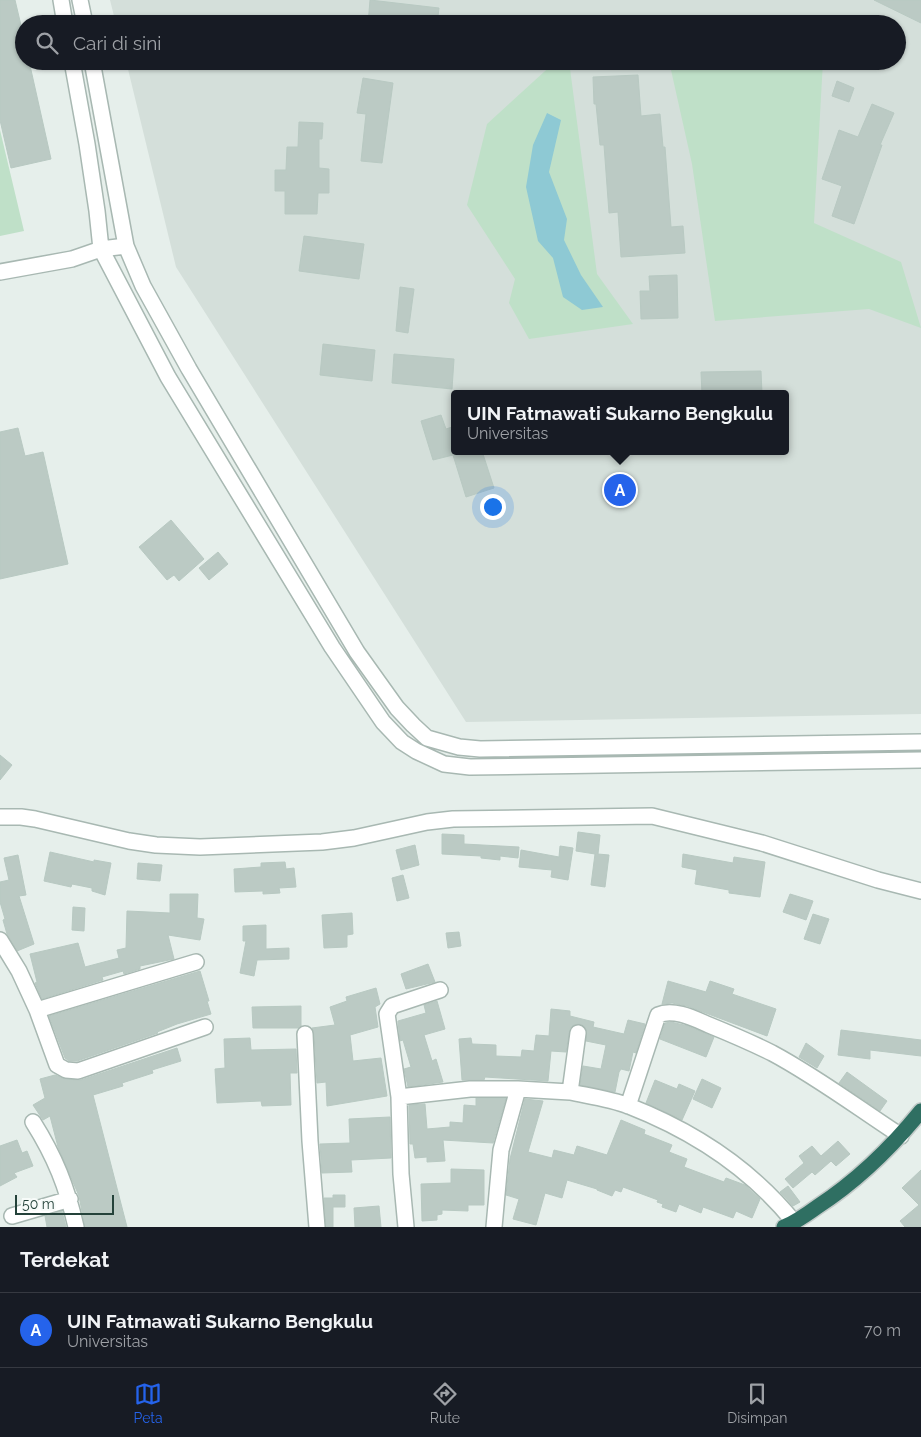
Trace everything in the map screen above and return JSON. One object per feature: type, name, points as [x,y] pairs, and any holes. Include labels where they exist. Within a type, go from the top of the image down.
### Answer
[{"type":"highway","points":[[789,1225],[850,1184],[901,1136],[921,1111]]},
{"type":"street","points":[[61,0],[64,15]]},
{"type":"street","points":[[80,0],[83,15]]},
{"type":"street","points":[[74,70],[87,144],[101,249],[168,377],[332,647],[383,722],[402,742],[416,752],[444,764],[470,767],[921,760]]},
{"type":"street","points":[[94,70],[126,246],[143,286],[357,652],[397,708],[427,738],[460,747],[480,749],[921,742]]},
{"type":"street","points":[[0,272],[72,259],[101,249],[126,246]]},
{"type":"street","points":[[0,817],[35,819],[138,842],[200,847],[322,842],[354,838],[427,822],[453,819],[652,816],[762,843],[878,880],[921,891]]},
{"type":"street","points":[[0,940],[19,971],[37,1010],[57,1065],[66,1070],[78,1071],[205,1027]]},
{"type":"street","points":[[37,1010],[196,962]]},
{"type":"street","points":[[406,1227],[401,1174],[399,1097],[387,1014],[392,1006],[440,990]]},
{"type":"street","points":[[628,1106],[658,1015],[664,1012],[676,1013],[731,1034],[772,1053],[901,1136]]},
{"type":"street","points":[[570,1092],[578,1033]]},
{"type":"street","points":[[305,1034],[316,1227]]},
{"type":"street","points":[[399,1097],[470,1089],[518,1089],[570,1092],[628,1106],[694,1136],[723,1156],[770,1194],[789,1225]]},
{"type":"street","points":[[494,1227],[501,1150],[518,1089]]},
{"type":"street","points":[[33,1122],[58,1166],[70,1199],[76,1227]]},
{"type":"street","points":[[12,1216],[70,1199]]},
{"type":"shaded area","points":[[110,0],[921,0],[921,714],[466,722],[176,267],[128,70],[906,70],[906,15],[114,15]]},
{"type":"green space","points":[[546,70],[570,70],[597,274],[633,324],[529,339],[509,303],[515,279],[467,205],[487,124]]},
{"type":"green space","points":[[671,70],[822,70],[814,223],[901,262],[921,328],[869,309],[715,321],[692,164]]},
{"type":"green space","points":[[0,130],[24,231],[0,236]]},
{"type":"water","points":[[547,113],[561,120],[549,172],[567,219],[564,240],[581,275],[603,307],[582,310],[563,297],[553,258],[538,241],[526,187],[533,145]]},
{"type":"building","points":[[0,0],[15,0],[19,15],[15,15],[15,70],[31,70],[51,159],[11,168],[0,120]]},
{"type":"building","points":[[370,0],[439,8],[438,15],[369,15]]},
{"type":"building","points":[[874,0],[921,0],[921,23]]},
{"type":"building","points":[[638,75],[641,116],[660,114],[663,147],[665,147],[671,227],[683,226],[685,253],[621,257],[618,212],[609,213],[604,145],[600,145],[596,104],[594,104],[593,77]]},
{"type":"building","points":[[363,78],[393,83],[382,163],[361,161],[366,114],[357,113]]},
{"type":"building","points":[[837,81],[854,88],[849,102],[832,96]]},
{"type":"building","points":[[872,104],[894,113],[880,145],[882,145],[854,224],[832,216],[842,186],[822,179],[839,130],[858,137]]},
{"type":"building","points":[[299,122],[323,123],[322,139],[319,139],[319,168],[329,169],[329,193],[318,193],[317,214],[285,214],[285,191],[275,191],[275,170],[286,170],[287,147],[298,147]]},
{"type":"building","points":[[304,236],[364,244],[359,279],[299,271]]},
{"type":"building","points":[[677,275],[678,318],[641,319],[640,291],[650,291],[649,276]]},
{"type":"building","points":[[400,287],[414,289],[408,333],[396,331]]},
{"type":"building","points":[[323,344],[375,350],[372,381],[320,375]]},
{"type":"building","points":[[394,354],[454,359],[452,389],[392,383]]},
{"type":"building","points":[[761,371],[762,390],[702,390],[701,372]]},
{"type":"building","points":[[441,415],[446,429],[451,427],[451,455],[453,455],[433,460],[421,421]]},
{"type":"building","points":[[18,428],[25,456],[43,452],[68,564],[0,579],[0,432]]},
{"type":"building","points":[[453,455],[483,455],[494,488],[466,497]]},
{"type":"building","points":[[171,520],[204,559],[179,581],[174,575],[167,580],[139,547]]},
{"type":"building","points":[[218,552],[228,564],[209,580],[199,568]]},
{"type":"building","points":[[0,755],[12,765],[0,780]]},
{"type":"building","points":[[578,832],[600,835],[598,854],[609,855],[605,887],[591,885],[595,854],[576,851]]},
{"type":"building","points":[[442,834],[464,835],[464,844],[519,847],[518,858],[500,856],[500,860],[481,858],[481,856],[442,854]]},
{"type":"building","points":[[415,845],[419,865],[401,870],[396,850]]},
{"type":"building","points":[[560,846],[573,848],[568,880],[551,877],[552,870],[519,867],[521,850],[559,857]]},
{"type":"building","points":[[50,852],[94,862],[94,860],[111,863],[105,895],[92,891],[92,888],[72,884],[71,887],[44,881]]},
{"type":"building","points":[[683,854],[733,863],[734,857],[765,862],[760,897],[729,893],[729,890],[695,884],[697,870],[682,867]]},
{"type":"building","points":[[18,855],[26,895],[19,896],[34,944],[17,951],[7,934],[3,920],[5,919],[0,902],[0,882],[9,880],[4,858]]},
{"type":"building","points":[[285,862],[286,869],[294,868],[296,887],[279,888],[280,893],[263,894],[263,891],[235,892],[234,869],[261,867],[261,863]]},
{"type":"building","points":[[138,863],[162,865],[160,881],[137,879]]},
{"type":"building","points":[[403,875],[409,898],[397,901],[392,878]]},
{"type":"building","points":[[170,894],[198,894],[197,918],[204,919],[200,940],[168,935],[174,959],[140,966],[140,969],[124,974],[123,971],[102,977],[103,980],[42,999],[35,983],[37,982],[30,954],[78,943],[85,967],[119,958],[117,950],[126,948],[127,911],[170,913]]},
{"type":"building","points":[[790,894],[813,901],[806,920],[783,912]]},
{"type":"building","points":[[73,907],[85,908],[84,931],[72,930]]},
{"type":"building","points":[[352,913],[353,934],[347,935],[347,947],[324,948],[322,915]]},
{"type":"building","points":[[813,914],[829,919],[820,944],[804,939]]},
{"type":"building","points":[[266,925],[266,949],[289,948],[289,959],[257,960],[254,976],[240,973],[246,941],[243,941],[243,926]]},
{"type":"building","points":[[459,932],[461,946],[448,948],[446,933]]},
{"type":"building","points":[[428,964],[435,982],[406,989],[401,974]]},
{"type":"building","points":[[200,971],[211,1014],[177,1024],[158,1033],[77,1061],[69,1061],[65,1058],[49,1016]]},
{"type":"building","points":[[668,981],[706,992],[710,981],[734,989],[732,994],[776,1009],[767,1036],[687,1006],[672,1003],[662,1004]]},
{"type":"building","points":[[376,988],[380,1004],[375,1007],[378,1027],[350,1035],[353,1061],[381,1058],[387,1096],[327,1106],[326,1082],[317,1083],[312,1028],[335,1025],[330,1007],[347,1001],[346,997]]},
{"type":"building","points":[[437,1001],[445,1029],[424,1035],[432,1061],[436,1059],[443,1082],[408,1087],[404,1069],[411,1067],[403,1040],[400,1041],[398,1021],[426,1013],[424,1005]]},
{"type":"building","points":[[301,1006],[301,1026],[298,1028],[253,1028],[252,1007]]},
{"type":"building","points":[[551,1009],[570,1011],[570,1016],[594,1022],[593,1027],[624,1034],[628,1020],[645,1024],[636,1053],[633,1052],[629,1071],[621,1069],[619,1072],[615,1092],[580,1085],[583,1066],[601,1069],[606,1045],[586,1041],[586,1029],[579,1024],[570,1028],[566,1052],[551,1051],[548,1081],[485,1077],[484,1080],[462,1080],[459,1039],[471,1038],[472,1044],[496,1045],[496,1056],[521,1057],[522,1050],[534,1051],[536,1035],[549,1036]]},
{"type":"building","points":[[671,1022],[688,1026],[714,1037],[706,1057],[660,1039],[665,1023]]},
{"type":"building","points":[[841,1030],[921,1040],[921,1056],[870,1050],[870,1059],[838,1055]]},
{"type":"building","points":[[250,1038],[251,1050],[296,1049],[297,1073],[290,1073],[291,1105],[262,1106],[261,1101],[217,1103],[215,1069],[225,1068],[224,1039]]},
{"type":"building","points":[[806,1043],[824,1056],[817,1068],[799,1057]]},
{"type":"building","points":[[177,1048],[181,1061],[152,1070],[153,1073],[122,1083],[123,1086],[93,1095],[127,1227],[85,1227],[79,1196],[58,1147],[50,1116],[43,1120],[33,1105],[45,1098],[40,1079],[55,1075],[65,1079],[81,1080]]},
{"type":"building","points":[[847,1072],[887,1101],[880,1111],[839,1083]]},
{"type":"building","points":[[702,1079],[721,1088],[712,1108],[693,1099]]},
{"type":"building","points":[[655,1080],[677,1089],[679,1084],[695,1091],[682,1120],[646,1103]]},
{"type":"building","points":[[476,1098],[506,1098],[493,1143],[443,1140],[445,1161],[427,1162],[427,1157],[415,1158],[413,1144],[410,1144],[409,1105],[425,1104],[427,1129],[450,1127],[450,1122],[463,1123],[464,1105],[476,1106]]},
{"type":"building","points":[[525,1099],[543,1101],[528,1152],[552,1158],[554,1150],[574,1155],[577,1146],[607,1155],[621,1120],[645,1130],[644,1134],[672,1145],[669,1152],[687,1159],[684,1167],[724,1182],[726,1178],[745,1185],[760,1199],[752,1218],[736,1211],[733,1218],[703,1207],[701,1213],[679,1204],[676,1212],[662,1207],[663,1204],[657,1202],[658,1200],[623,1187],[621,1192],[615,1190],[612,1196],[597,1189],[567,1180],[562,1198],[545,1193],[536,1225],[513,1219],[519,1199],[506,1195],[510,1159]]},
{"type":"building","points":[[390,1117],[391,1158],[351,1160],[352,1172],[322,1173],[320,1144],[350,1143],[349,1119]]},
{"type":"building","points":[[17,1140],[22,1153],[27,1151],[33,1166],[14,1173],[17,1177],[0,1186],[0,1146]]},
{"type":"building","points":[[838,1141],[850,1154],[836,1166],[831,1161],[815,1175],[812,1172],[793,1188],[785,1179],[804,1163],[799,1156],[812,1146],[821,1156]]},
{"type":"building","points":[[451,1169],[484,1170],[484,1205],[468,1205],[468,1211],[442,1210],[442,1214],[437,1215],[437,1220],[422,1221],[421,1184],[451,1183]]},
{"type":"building","points":[[921,1170],[921,1227],[905,1227],[900,1221],[919,1205],[902,1188]]},
{"type":"building","points":[[788,1186],[800,1202],[793,1206],[780,1192]]},
{"type":"building","points":[[333,1195],[345,1195],[345,1207],[333,1207],[333,1227],[326,1227],[324,1198],[333,1198]]},
{"type":"building","points":[[379,1206],[381,1227],[355,1227],[354,1208]]},
{"type":"building","points":[[62,1211],[66,1227],[47,1227],[45,1216]]},
{"type":"place","name":"UIN Fatmawati Sukarno Bengkulu","points":[[620,490]]}]
